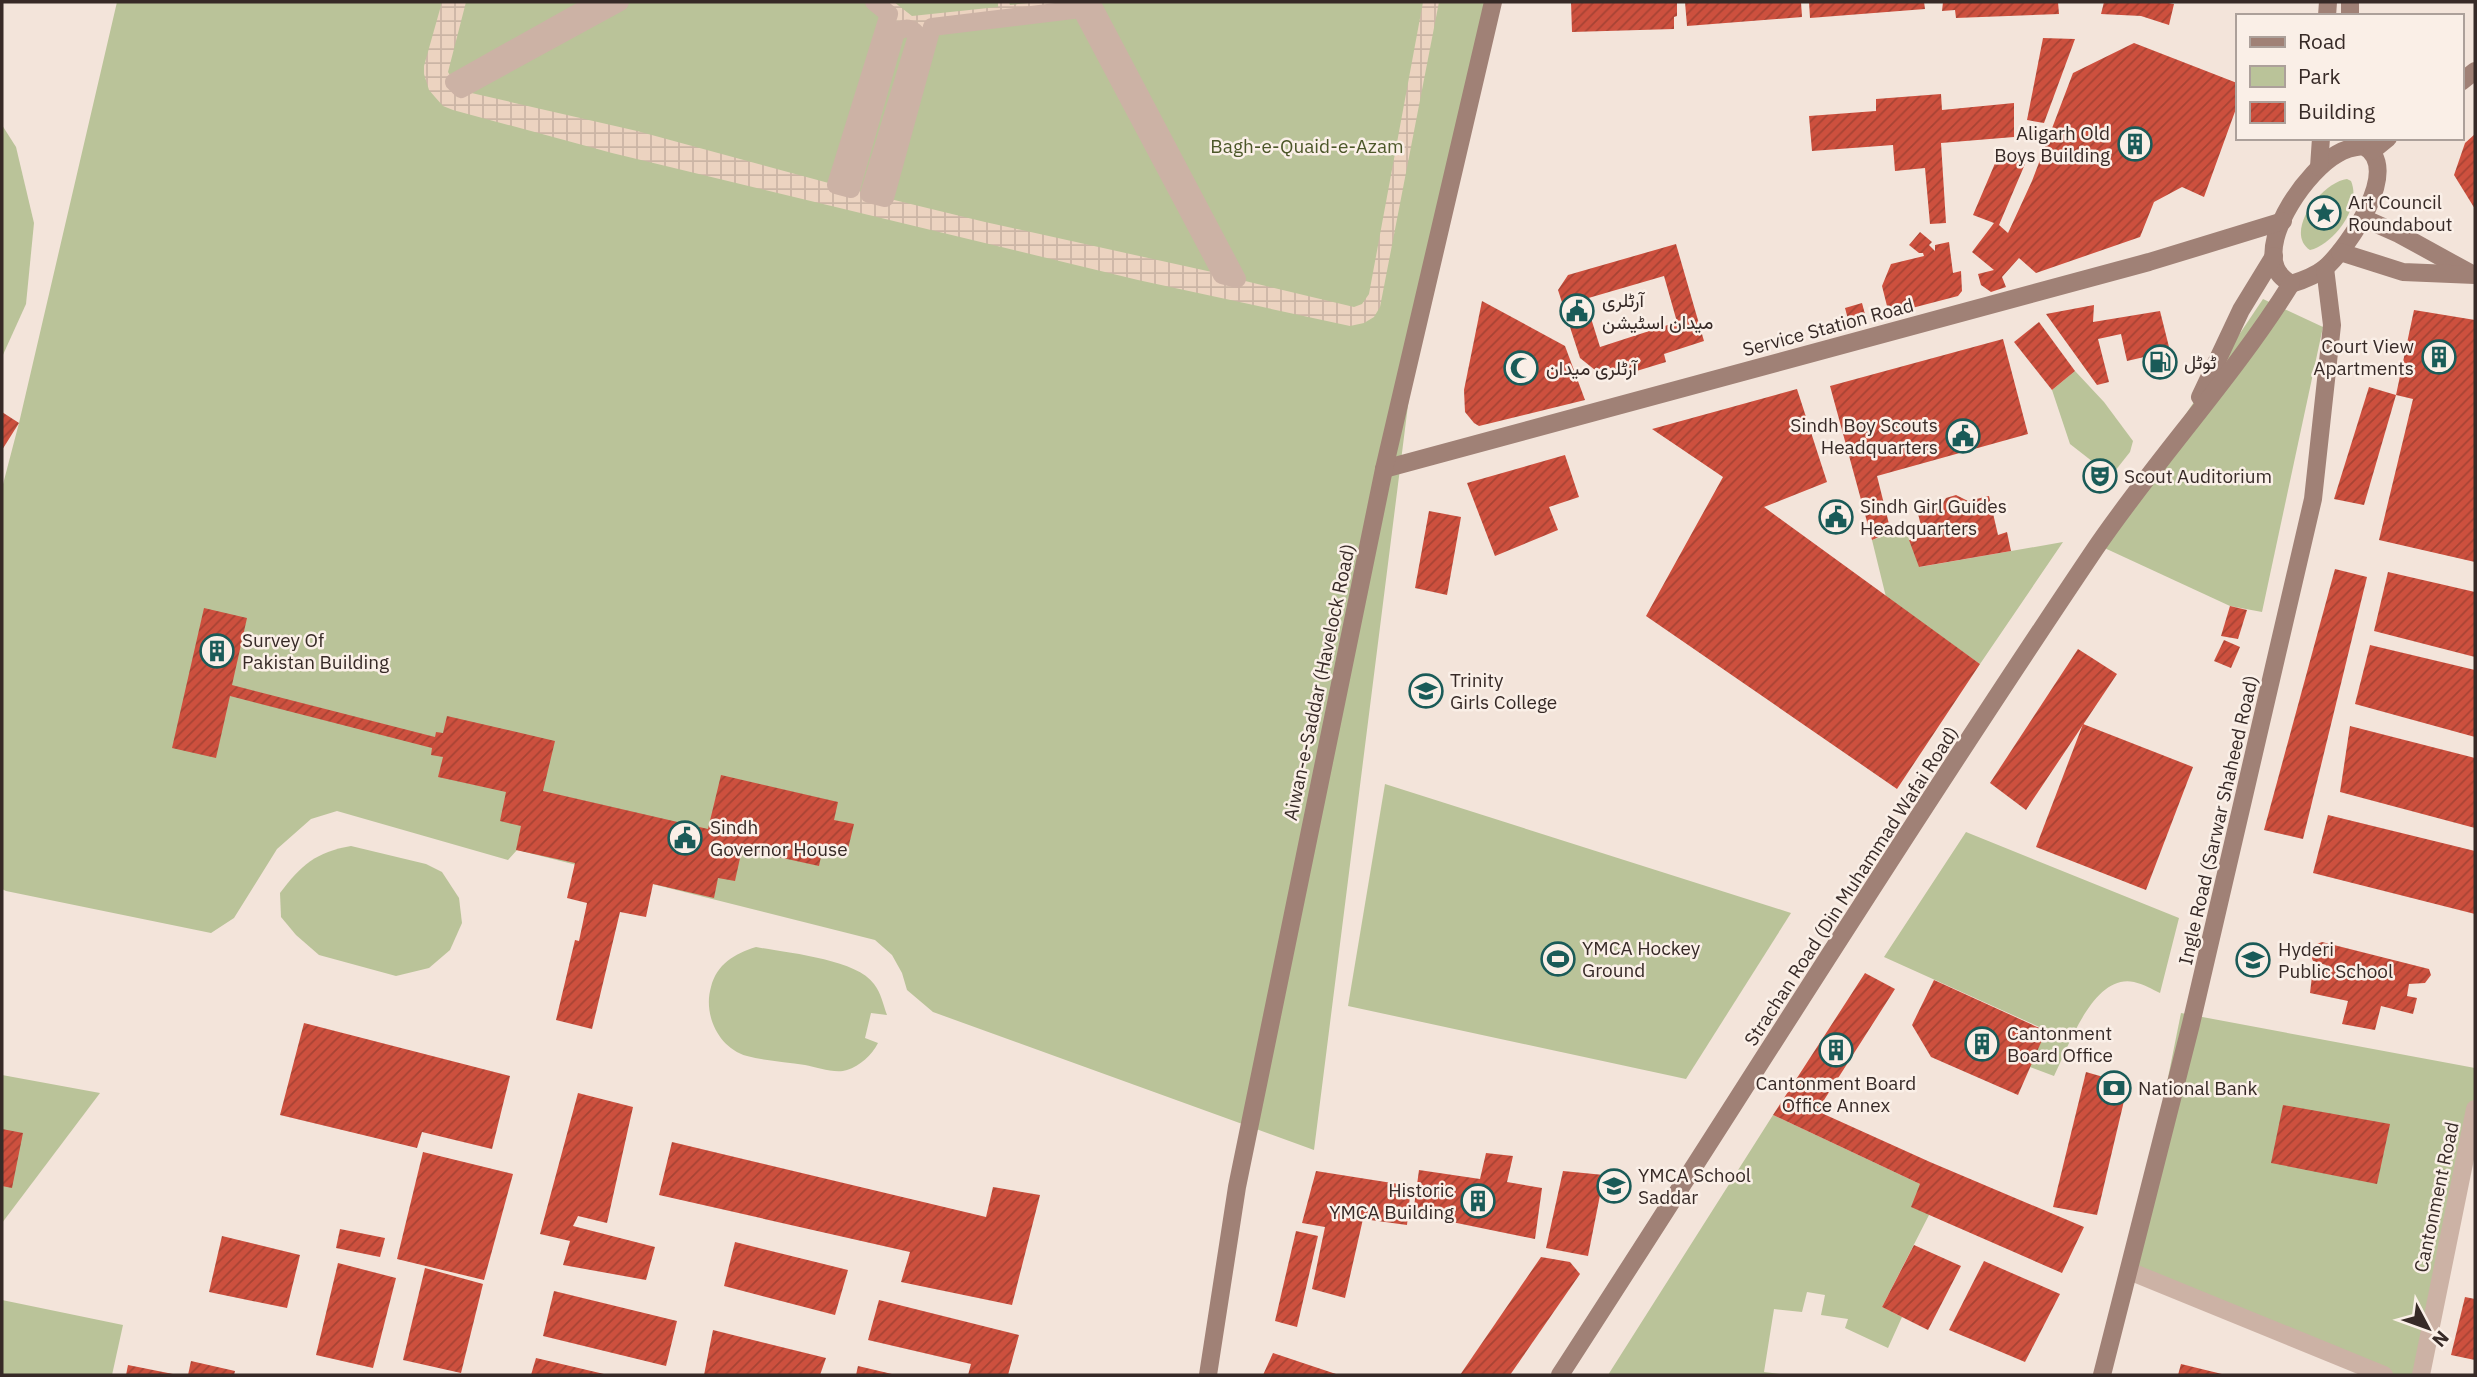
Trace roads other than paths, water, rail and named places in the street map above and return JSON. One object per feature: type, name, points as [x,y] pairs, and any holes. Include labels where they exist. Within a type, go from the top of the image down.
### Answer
[{"type":"main road","name":"Aiwan-e-Saddar (Havelock Road)","points":[[1208,1375],[1237,1187],[1384,469],[1493,2]]},
{"type":"main road","points":[[2319,167],[2320,140]]},
{"type":"main road","points":[[2372,151],[2386,140]]},
{"type":"main road","points":[[2351,143],[2372,151],[2376,161],[2376,173],[2371,201],[2340,252],[2325,268],[2307,280],[2291,284],[2276,268],[2274,256],[2283,221],[2292,200],[2319,167],[2351,143]]},
{"type":"main road","points":[[2363,218],[2399,234],[2474,275]]},
{"type":"main road","name":"Service Station Road","points":[[1384,469],[2149,262],[2283,221]]},
{"type":"main road","points":[[2340,252],[2403,272],[2474,275]]},
{"type":"main road","name":"Strachan Road (Din Muhammad Wafai Road)","points":[[2187,425],[2241,310],[2274,256]]},
{"type":"main road","name":"Ingle Road (Sarwar Shaheed Road)","points":[[2102,1375],[2192,1024],[2313,499],[2332,325],[2325,268]]},
{"type":"main road","name":"Strachan Road (Din Muhammad Wafai Road)","points":[[1560,1375],[2098,545],[2264,327],[2291,284]]},
{"type":"street","points":[[597,2],[454,82],[461,89],[620,2]]},
{"type":"street","points":[[874,2],[889,14],[836,185],[851,189],[897,32],[903,28],[910,29],[915,32],[916,39],[869,194],[885,198],[932,27],[1081,9],[1222,275],[1237,279],[1091,2]]},
{"type":"street","name":"Cantonment Road","points":[[2421,1375],[2475,1109]]},
{"type":"street","points":[[2129,1271],[2384,1375]]},
{"type":"place","name":"Aligarh Old Boys Building","points":[[2135,144]]},
{"type":"place","name":"Art Council Roundabout","points":[[2324,213]]},
{"type":"place","name":"آرٹلری میدان اسٹیشن","points":[[1577,311]]},
{"type":"place","name":"Court View Apartments","points":[[2439,357]]},
{"type":"place","name":"ٹوٹل","points":[[2160,362]]},
{"type":"place","name":"آرٹلری میدان","points":[[1521,368]]},
{"type":"place","name":"Sindh Boy Scouts Headquarters","points":[[1963,436]]},
{"type":"place","name":"Scout Auditorium","points":[[2100,476]]},
{"type":"place","name":"Sindh Girl Guides Headquarters","points":[[1836,517]]},
{"type":"place","name":"Survey Of Pakistan Building","points":[[217,651]]},
{"type":"place","name":"Trinity Girls College","points":[[1426,691]]},
{"type":"place","name":"Sindh Governor House","points":[[685,838]]},
{"type":"place","name":"YMCA Hockey Ground","points":[[1558,959]]},
{"type":"place","name":"Hyderi Public School","points":[[2253,960]]},
{"type":"place","name":"Cantonment Board Office","points":[[1982,1044]]},
{"type":"place","name":"Cantonment Board Office Annex","points":[[1836,1050]]},
{"type":"place","name":"National Bank","points":[[2114,1088]]},
{"type":"place","name":"YMCA School Saddar","points":[[1614,1186]]},
{"type":"place","name":"Historic YMCA Building","points":[[1478,1201]]},
{"type":"park label","name":"Bagh-e-Quaid-e-Azam","points":[[1307,146]]}]
